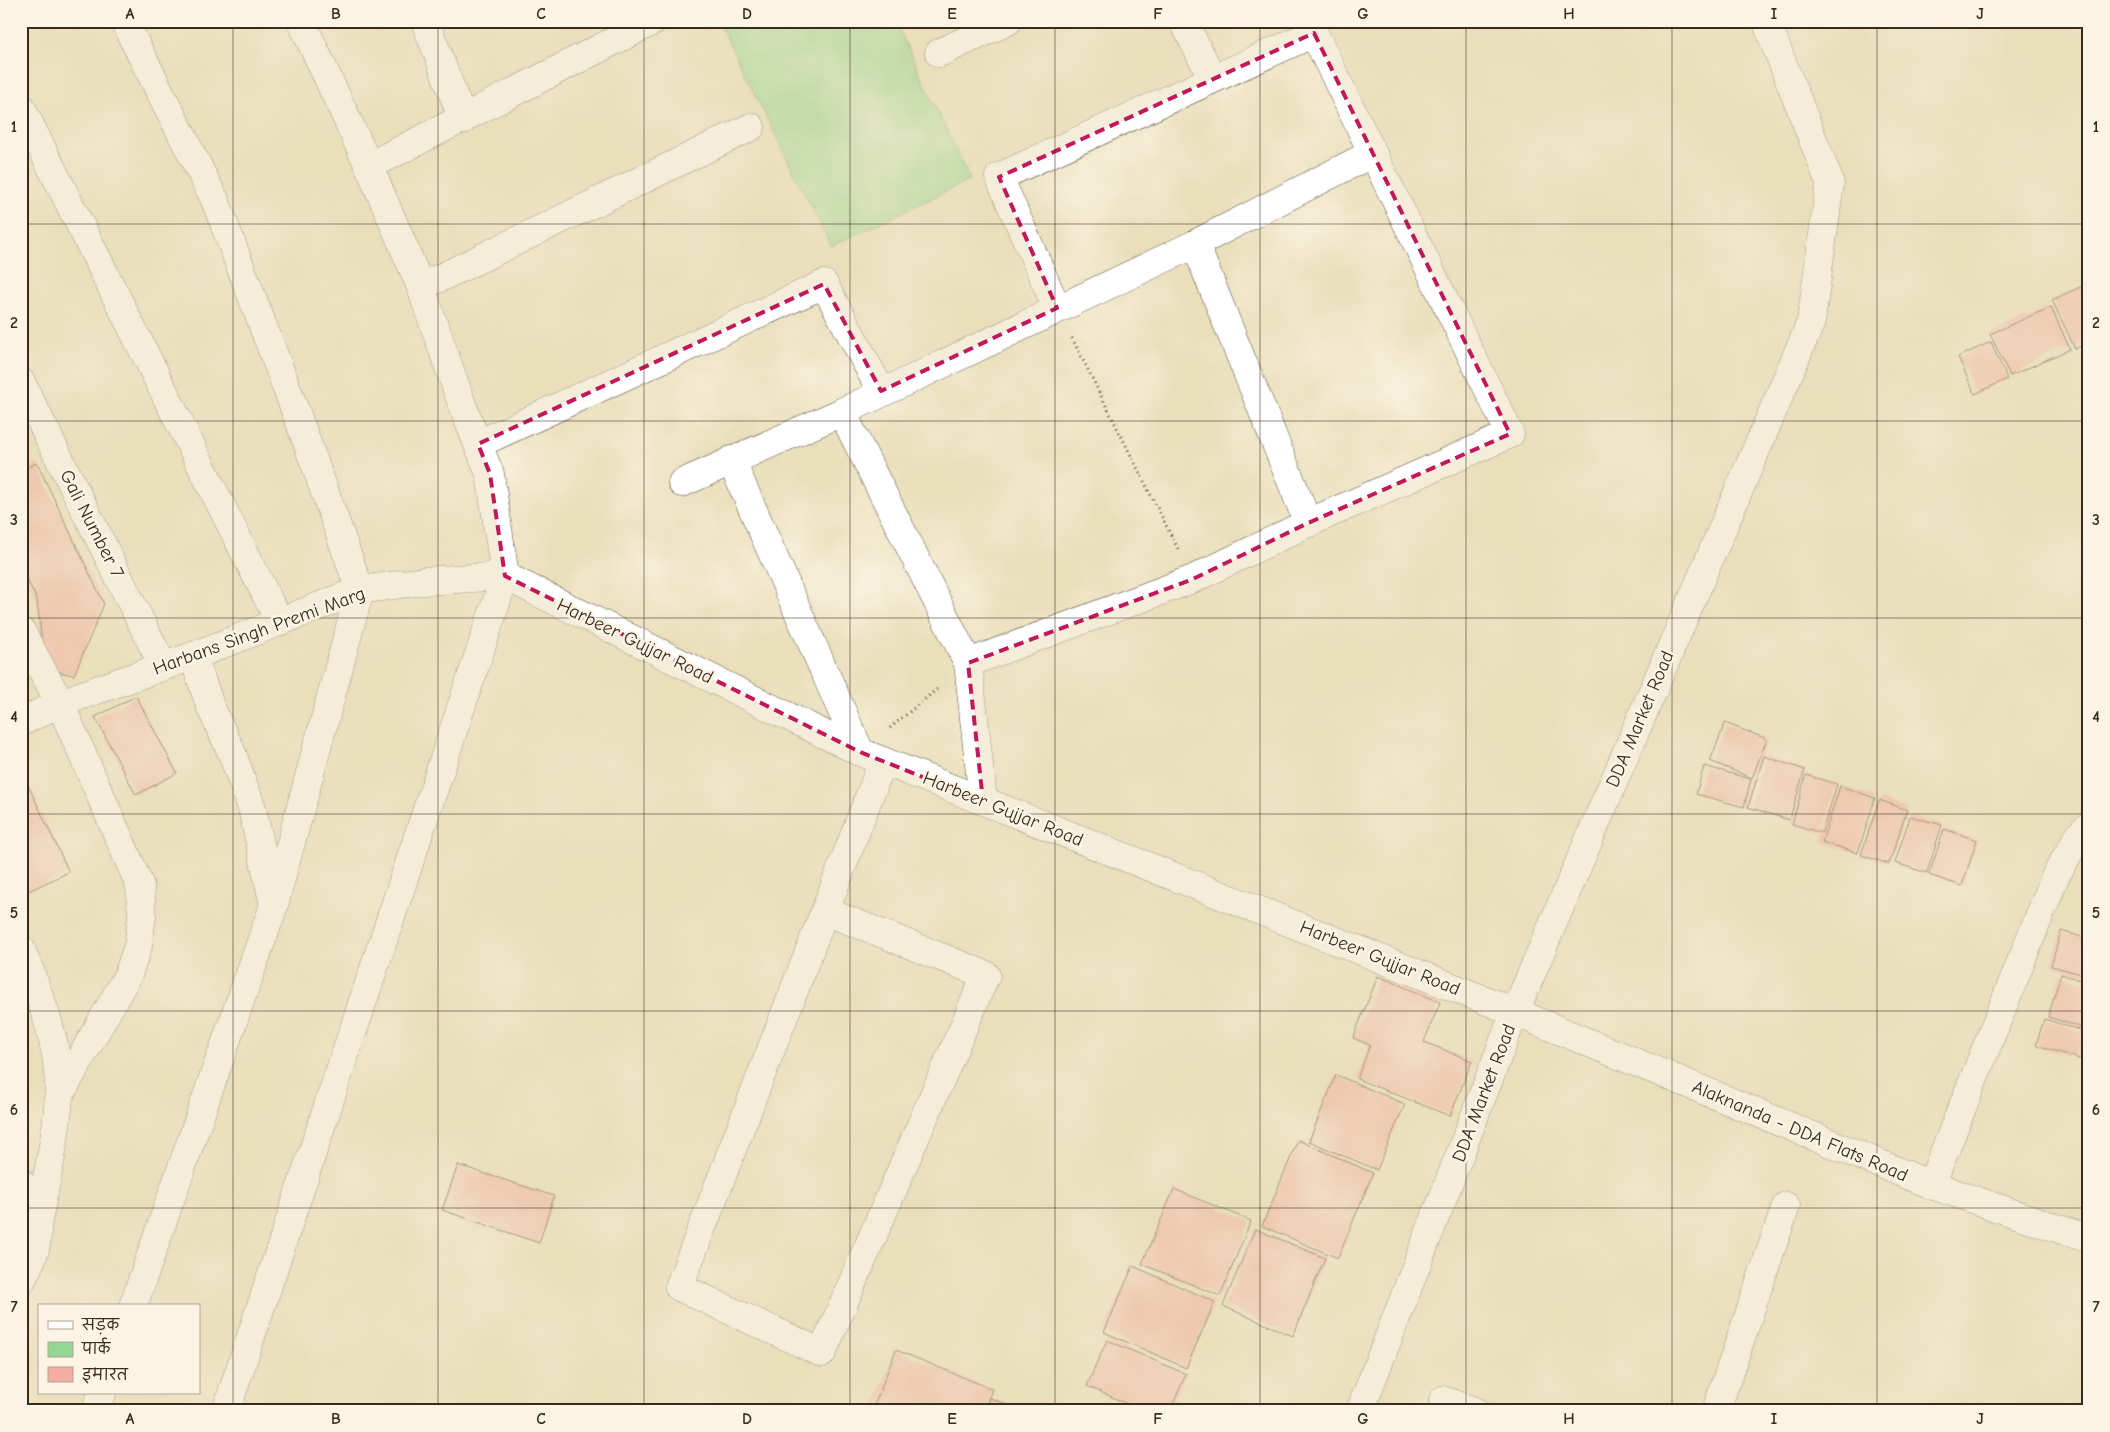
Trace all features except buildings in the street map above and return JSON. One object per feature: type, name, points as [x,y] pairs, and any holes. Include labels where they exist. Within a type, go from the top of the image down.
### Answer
[{"type":"street","points":[[124,21],[215,200],[300,423],[360,590],[274,905],[134,1304]]},
{"type":"street","points":[[226,1411],[505,576],[490,474],[464,410],[420,285],[369,166],[301,21]]},
{"type":"street","points":[[425,21],[463,120]]},
{"type":"street","points":[[369,166],[463,120],[653,21]]},
{"type":"street","points":[[939,53],[1008,21]]},
{"type":"street","points":[[1183,21],[1213,79]]},
{"type":"street","name":"DDA Market Road","points":[[1360,1411],[1515,1012],[1810,322],[1830,183],[1766,21]]},
{"type":"street","points":[[968,663],[1192,579],[1308,522],[1510,434],[1311,27],[1213,79],[998,177],[1057,308]]},
{"type":"street","points":[[21,107],[279,621]]},
{"type":"street","points":[[420,285],[440,278],[750,128]]},
{"type":"street","points":[[682,482],[842,412],[881,391],[1195,244],[1373,154]]},
{"type":"street","points":[[1195,244],[1308,522]]},
{"type":"street","points":[[478,444],[824,284],[881,391]]},
{"type":"street","name":"Gali Number 7","points":[[21,382],[163,666]]},
{"type":"street","points":[[842,412],[968,663],[982,801]]},
{"type":"street","points":[[731,460],[872,757],[825,912],[679,1287],[822,1353],[986,975],[825,912]]},
{"type":"street","name":"Harbans Singh Premi Marg","points":[[21,722],[60,704],[193,656],[360,590],[423,581],[505,576]]},
{"type":"street","name":"Harbeer Gujjar Road","points":[[505,576],[872,757],[1515,1012]]},
{"type":"street","points":[[21,631],[60,704],[140,886],[142,916],[138,946],[128,975],[58,1098]]},
{"type":"street","points":[[193,656],[211,708],[232,753],[252,808],[274,905]]},
{"type":"street","points":[[1931,1185],[2055,877],[2079,835],[2089,826]]},
{"type":"street","points":[[21,950],[46,1010],[55,1053],[58,1098],[56,1125],[37,1227],[35,1250],[21,1282]]},
{"type":"street","name":"Alaknanda - DDA Flats Road","points":[[1515,1012],[1931,1185],[2089,1239]]},
{"type":"street","points":[[21,1182],[33,1208],[37,1227]]},
{"type":"street","points":[[1716,1411],[1786,1206]]},
{"type":"street","points":[[96,1411],[102,1394]]},
{"type":"street","points":[[1443,1400],[1474,1411]]},
{"type":"path","points":[[1057,308],[1192,579]]},
{"type":"path","points":[[872,757],[968,663]]},
{"type":"highlighted area","points":[[1314,33],[1510,434],[1308,523],[1193,579],[968,663],[983,801],[860,752],[505,576],[490,474],[478,444],[824,284],[881,391],[1057,308],[999,177]]},
{"type":"green space","points":[[718,21],[895,21],[970,180],[831,246]]}]
